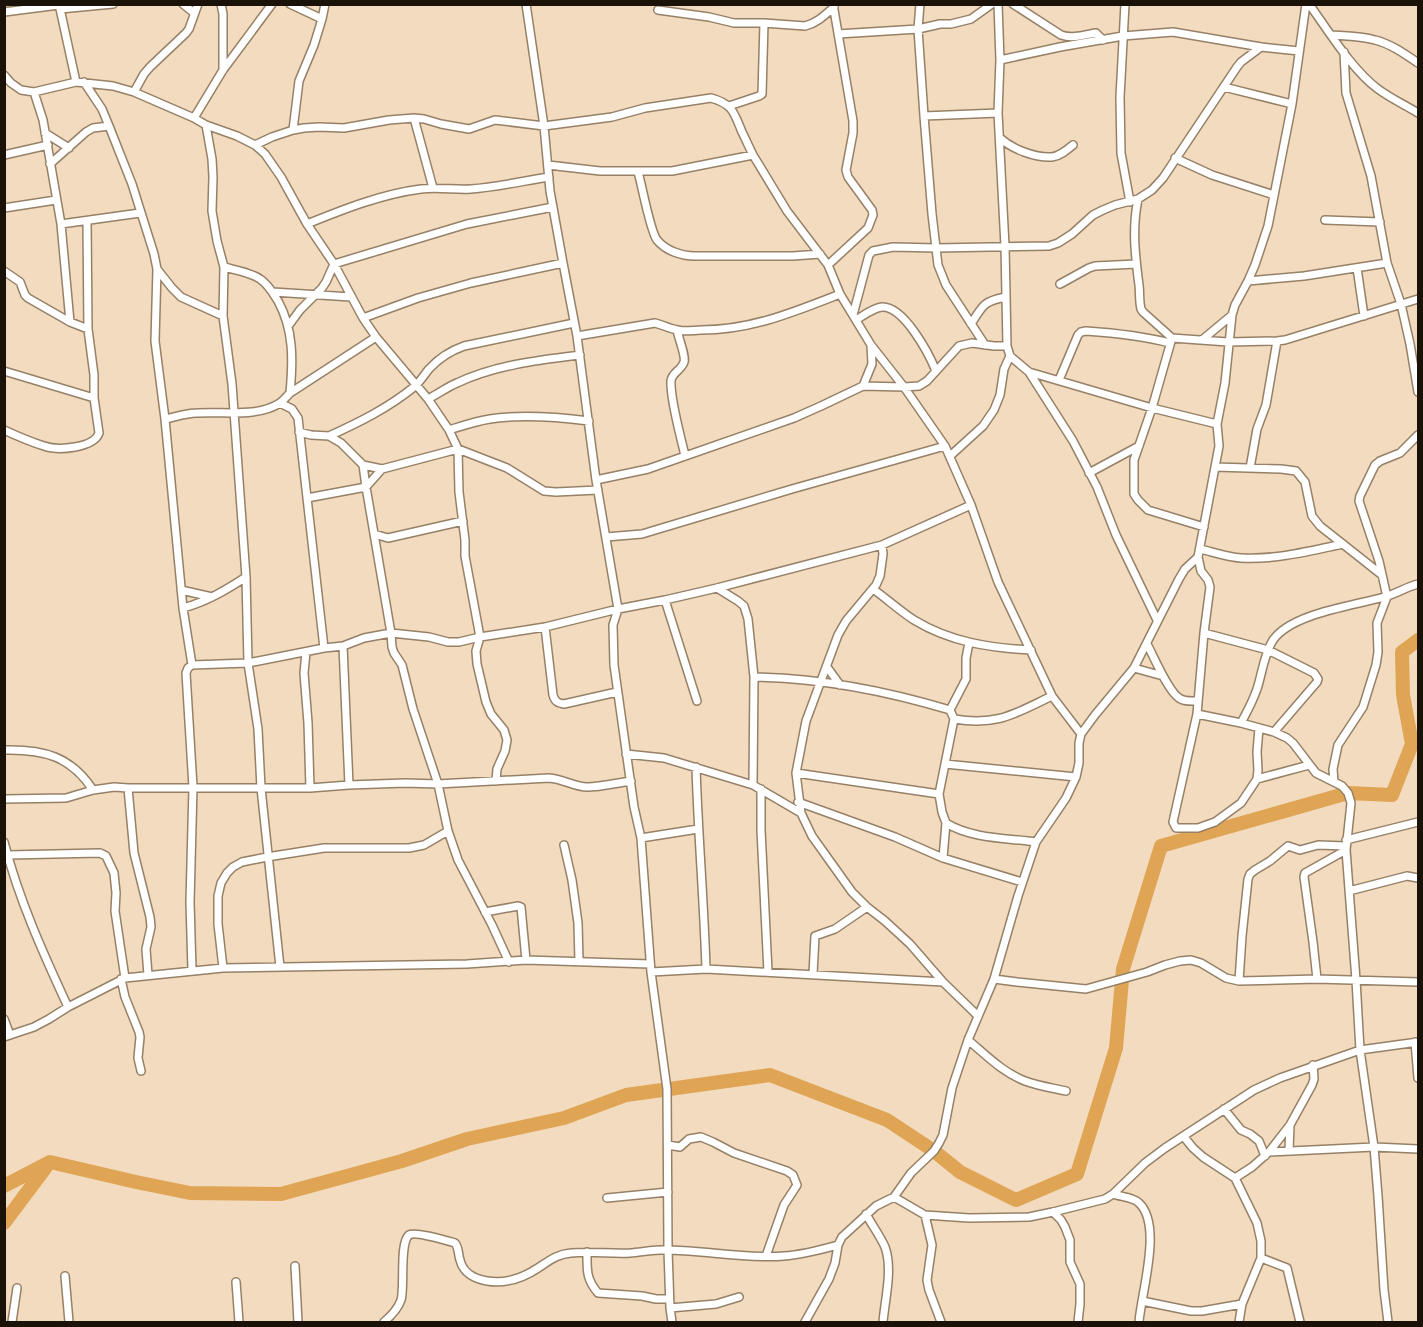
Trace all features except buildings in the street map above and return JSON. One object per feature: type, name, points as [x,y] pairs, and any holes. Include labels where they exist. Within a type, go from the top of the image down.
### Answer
[{"type":"street","points":[[4,12],[59,6],[113,4]]},
{"type":"street","points":[[183,4],[194,13]]},
{"type":"street","points":[[134,92],[150,67],[189,29],[198,4]]},
{"type":"street","points":[[220,4],[223,14],[224,70]]},
{"type":"street","points":[[194,118],[224,70],[272,4]]},
{"type":"street","points":[[290,4],[322,19]]},
{"type":"street","points":[[293,130],[299,81],[322,19],[325,4]]},
{"type":"street","points":[[526,4],[553,207],[577,336],[596,480],[618,609],[613,625],[614,665],[634,807],[641,838],[651,968],[667,1089],[669,1299],[672,1323]]},
{"type":"street","points":[[920,4],[918,29],[938,265],[943,278],[985,345]]},
{"type":"street","points":[[838,34],[918,29],[951,24],[971,19],[992,4]]},
{"type":"street","points":[[998,4],[1000,60],[998,113],[1005,246],[1007,346],[1010,356],[1029,372],[1073,441],[1097,487],[1116,535],[1158,620]]},
{"type":"street","points":[[1013,4],[1061,35],[1078,37],[1095,33],[1103,39]]},
{"type":"street","points":[[1125,4],[1120,97],[1121,153],[1130,202]]},
{"type":"street","points":[[658,10],[734,23],[805,26],[819,20],[834,5]]},
{"type":"street","points":[[828,265],[865,232],[873,215],[872,210],[848,177],[846,170],[853,121],[834,5]]},
{"type":"street","points":[[59,6],[80,82],[102,109],[132,184],[154,254],[157,269],[155,341],[165,419],[183,608],[192,666]]},
{"type":"street","points":[[1311,6],[1363,75],[1378,89],[1419,113]]},
{"type":"street","points":[[1259,728],[1257,779],[1241,803],[1215,822],[1198,828],[1176,828],[1173,822],[1197,714],[1210,587],[1201,571],[1198,557],[1219,446],[1217,424],[1225,383],[1232,315],[1248,281],[1268,226],[1292,104],[1299,51],[1311,6]]},
{"type":"street","points":[[729,106],[762,94],[764,23]]},
{"type":"street","points":[[1000,60],[1103,39],[1173,32],[1299,51]]},
{"type":"street","points":[[1331,35],[1358,36],[1376,40],[1395,48],[1419,63]]},
{"type":"street","points":[[855,317],[869,255],[873,250],[893,247],[1049,246],[1072,234],[1093,215],[1115,205],[1138,199],[1152,190],[1163,178],[1241,62],[1261,47]]},
{"type":"street","points":[[1344,52],[1346,93],[1371,176],[1388,263],[1401,304],[1419,392]]},
{"type":"street","points":[[4,75],[21,90],[34,92],[80,82],[113,86],[134,92],[206,125],[237,136],[255,145],[265,154],[334,264],[363,318],[428,399],[458,448],[459,492],[467,570],[480,637],[476,658],[486,702],[491,714],[504,730],[507,740],[497,769],[496,781]]},
{"type":"street","points":[[1224,87],[1292,104]]},
{"type":"street","points":[[34,92],[48,146],[61,224],[69,322]]},
{"type":"street","points":[[255,145],[293,130],[319,127],[344,128],[389,120],[424,119],[469,129],[495,120],[544,126],[612,117],[645,108],[711,98],[721,100],[729,106],[737,118],[753,155],[788,211],[828,265],[840,294],[872,345],[945,446],[971,505],[998,582],[1052,696],[1082,734]]},
{"type":"street","points":[[924,116],[998,113]]},
{"type":"street","points":[[414,118],[433,188]]},
{"type":"street","points":[[206,125],[212,159],[212,211],[224,267],[223,316],[230,358],[246,577],[248,663],[258,729],[267,857],[280,967]]},
{"type":"street","points":[[50,164],[86,132],[93,128],[109,126]]},
{"type":"street","points":[[45,133],[69,148]]},
{"type":"street","points":[[1000,138],[1015,149],[1041,156],[1053,157],[1073,145]]},
{"type":"street","points":[[4,155],[48,146]]},
{"type":"street","points":[[548,165],[600,171],[672,171],[753,155]]},
{"type":"street","points":[[1175,159],[1212,175],[1274,195]]},
{"type":"street","points":[[638,172],[655,236],[663,245],[675,252],[685,256],[820,254]]},
{"type":"street","points":[[307,224],[354,206],[422,189],[470,189],[549,177]]},
{"type":"street","points":[[1138,199],[1134,234],[1141,309],[1171,340]]},
{"type":"street","points":[[4,208],[56,200]]},
{"type":"street","points":[[289,326],[300,310],[326,282],[334,264],[467,224],[553,207]]},
{"type":"street","points":[[61,224],[140,213]]},
{"type":"street","points":[[1325,220],[1380,222]]},
{"type":"street","points":[[4,430],[45,447],[55,448],[81,446],[98,438],[88,329],[87,221]]},
{"type":"street","points":[[363,318],[418,298],[471,283],[563,263]]},
{"type":"street","points":[[1248,281],[1304,276],[1388,263]]},
{"type":"street","points":[[1060,284],[1095,266],[1136,264]]},
{"type":"street","points":[[224,267],[258,278],[273,292],[282,309],[289,326],[291,342],[290,393]]},
{"type":"street","points":[[1357,268],[1364,316]]},
{"type":"street","points":[[157,269],[181,297],[223,316]]},
{"type":"street","points":[[4,271],[20,282],[28,298],[69,322],[88,329]]},
{"type":"street","points":[[273,292],[351,297]]},
{"type":"street","points":[[577,336],[655,323],[677,330],[713,330],[758,323],[778,318],[840,294]]},
{"type":"street","points":[[971,324],[987,302],[1006,297]]},
{"type":"street","points":[[1059,380],[1081,332],[1124,334],[1171,340],[1277,341],[1419,299]]},
{"type":"street","points":[[855,317],[882,307],[898,314],[917,336],[931,357],[936,371]]},
{"type":"street","points":[[1203,340],[1232,315]]},
{"type":"street","points":[[299,432],[330,436],[368,418],[416,386],[442,356],[464,345],[574,323]]},
{"type":"street","points":[[677,330],[685,358],[682,367],[671,378],[671,384],[676,417],[686,456]]},
{"type":"street","points":[[165,419],[196,413],[254,411],[280,403],[290,393],[376,337]]},
{"type":"street","points":[[1171,340],[1152,408],[1134,460],[1134,494],[1148,510],[1204,526]]},
{"type":"street","points":[[1250,468],[1257,429],[1266,405],[1277,341]]},
{"type":"street","points":[[596,480],[648,469],[794,418],[863,386],[919,386],[927,381],[959,346],[972,343],[1007,346]]},
{"type":"street","points":[[1410,344],[1419,347]]},
{"type":"street","points":[[863,386],[872,364],[872,345]]},
{"type":"street","points":[[428,399],[456,383],[475,376],[532,361],[580,355]]},
{"type":"street","points":[[950,456],[983,426],[994,410],[1000,395],[1004,369],[1010,356]]},
{"type":"street","points":[[4,371],[94,398]]},
{"type":"street","points":[[1029,372],[1152,408],[1217,424]]},
{"type":"street","points":[[280,403],[296,412],[298,418],[324,648]]},
{"type":"street","points":[[449,430],[488,419],[507,417],[589,421]]},
{"type":"street","points":[[1334,782],[1333,769],[1338,745],[1363,707],[1376,665],[1377,623],[1387,597],[1359,501],[1360,496],[1375,465],[1400,453],[1419,435]]},
{"type":"street","points":[[330,436],[341,443],[363,465],[382,469],[458,448],[507,468],[544,491],[598,490]]},
{"type":"street","points":[[606,537],[642,534],[945,446]]},
{"type":"street","points":[[1089,473],[1139,446]]},
{"type":"street","points":[[363,465],[392,633],[392,647],[402,664],[458,860],[509,962]]},
{"type":"street","points":[[1215,467],[1296,471],[1305,482],[1314,519],[1382,575]]},
{"type":"street","points":[[307,498],[366,487],[382,469]]},
{"type":"street","points":[[192,970],[190,902],[193,787],[186,673],[188,668],[248,663],[392,633],[459,642],[545,627],[717,588],[882,545],[971,505]]},
{"type":"street","points":[[374,534],[388,538],[463,521]]},
{"type":"street","points":[[1200,549],[1239,558],[1252,558],[1289,555],[1343,544]]},
{"type":"street","points":[[882,545],[880,576],[873,589],[846,621],[838,636],[806,722],[796,773],[798,802],[812,836],[852,891],[910,944],[943,982],[977,1015]]},
{"type":"street","points":[[805,1323],[829,1278],[842,1237],[876,1206],[894,1197],[911,1173],[934,1151],[939,1143],[943,1135],[952,1088],[977,1015],[994,979],[1036,842],[1066,798],[1076,777],[1082,734],[1134,668],[1185,569],[1198,557]]},
{"type":"street","points":[[183,608],[224,592],[246,577]]},
{"type":"street","points":[[1241,723],[1257,691],[1273,640],[1296,622],[1328,610],[1387,597],[1419,584]]},
{"type":"street","points":[[717,588],[744,606],[750,630],[754,677],[753,785]]},
{"type":"street","points":[[873,589],[914,620],[932,629],[969,643],[1005,649],[1031,650]]},
{"type":"street","points":[[181,590],[212,597]]},
{"type":"street","points":[[665,600],[697,701]]},
{"type":"street","points":[[545,627],[553,696],[558,703],[564,704],[617,692]]},
{"type":"street","points":[[1204,633],[1268,650],[1314,673],[1318,679],[1274,732]]},
{"type":"street","points":[[950,710],[966,679],[969,643]]},
{"type":"street","points":[[1147,644],[1175,694],[1180,699],[1198,701]]},
{"type":"street","points":[[343,645],[349,785]]},
{"type":"street","points":[[306,652],[304,673],[310,788]]},
{"type":"street","points":[[827,667],[840,685]]},
{"type":"street","points":[[1134,668],[1163,676]]},
{"type":"street","points":[[754,677],[785,678],[840,685],[888,694],[950,710]]},
{"type":"street","points":[[954,719],[981,722],[1003,719],[1052,696]]},
{"type":"street","points":[[943,858],[946,822],[939,794],[954,719],[950,710]]},
{"type":"street","points":[[1197,714],[1241,723],[1287,738],[1316,773],[1342,786],[1348,793],[1351,803],[1346,846],[1360,1050],[1374,1147],[1383,1290],[1388,1323]]},
{"type":"street","points":[[4,750],[46,753],[63,760],[77,769],[93,789]]},
{"type":"street","points":[[626,754],[664,758],[753,785],[801,813]]},
{"type":"street","points":[[945,764],[1076,777]]},
{"type":"street","points":[[1257,779],[1309,765]]},
{"type":"street","points":[[696,767],[706,969]]},
{"type":"street","points":[[796,773],[939,794]]},
{"type":"street","points":[[4,799],[66,798],[93,789],[114,787],[310,788],[549,778],[586,787],[631,781]]},
{"type":"street","points":[[128,788],[134,853],[150,917],[151,927],[146,949],[148,975]]},
{"type":"street","points":[[761,789],[768,972]]},
{"type":"street","points":[[798,802],[895,837],[943,858],[1022,882]]},
{"type":"street","points":[[946,822],[964,832],[1036,842]]},
{"type":"street","points":[[1239,981],[1250,874],[1288,846],[1300,850],[1323,845],[1346,846],[1419,822]]},
{"type":"street","points":[[641,838],[698,829]]},
{"type":"street","points":[[223,968],[218,924],[218,896],[220,883],[233,867],[242,862],[324,848],[409,848],[424,844],[448,831]]},
{"type":"street","points":[[4,842],[22,900],[68,1006]]},
{"type":"street","points":[[564,845],[578,923],[579,961]]},
{"type":"street","points":[[1323,845],[1336,855]]},
{"type":"street","points":[[1317,979],[1304,877],[1305,873],[1336,855],[1346,846]]},
{"type":"street","points":[[8,855],[100,853],[106,856],[114,873],[115,911],[125,997],[139,1032],[138,1058],[141,1071]]},
{"type":"street","points":[[1349,891],[1407,876],[1419,878]]},
{"type":"street","points":[[485,912],[520,907],[525,960]]},
{"type":"street","points":[[813,974],[814,936],[835,929],[867,907]]},
{"type":"street","points":[[4,1019],[7,1036],[34,1027],[68,1006],[123,979],[223,968],[467,964],[525,960],[579,961],[651,968],[943,982]]},
{"type":"street","points":[[994,979],[1086,989],[1139,975],[1165,965],[1191,960],[1201,963],[1226,978],[1239,981],[1317,979],[1419,982]]},
{"type":"street","points":[[968,1040],[999,1067],[1011,1074],[1026,1081],[1066,1092]]},
{"type":"street","points":[[894,1197],[925,1215],[999,1218],[1029,1217],[1053,1212],[1105,1199],[1145,1163],[1224,1109],[1254,1090],[1313,1065],[1360,1050],[1417,1042],[1419,1078]]},
{"type":"street","points":[[1234,1178],[1267,1154],[1290,1125],[1312,1085],[1313,1065]]},
{"type":"street","points":[[1224,1109],[1241,1130],[1258,1141],[1267,1154]]},
{"type":"street","points":[[1289,1150],[1290,1125]]},
{"type":"street","points":[[668,1145],[680,1147],[689,1139],[701,1137],[734,1153],[780,1168],[793,1175],[797,1185],[784,1205],[766,1256]]},
{"type":"street","points":[[1184,1137],[1203,1157],[1234,1178],[1257,1223],[1261,1241],[1261,1258],[1248,1286],[1239,1323]]},
{"type":"street","points":[[1267,1154],[1289,1150],[1374,1147],[1419,1149]]},
{"type":"street","points":[[607,1198],[668,1192]]},
{"type":"street","points":[[1113,1194],[1138,1202],[1144,1208],[1148,1218],[1151,1239],[1139,1323]]},
{"type":"street","points":[[1053,1212],[1061,1220],[1070,1240],[1070,1262],[1080,1284],[1078,1323]]},
{"type":"street","points":[[866,1214],[884,1244],[887,1256],[888,1275],[883,1323]]},
{"type":"street","points":[[925,1215],[932,1245],[927,1280],[941,1323]]},
{"type":"street","points":[[384,1323],[399,1306],[402,1298],[405,1241],[410,1234],[414,1233],[455,1243],[458,1246],[463,1269],[468,1274],[484,1281],[517,1279],[557,1256],[567,1253],[628,1253],[668,1250],[785,1256],[838,1245]]},
{"type":"street","points":[[587,1252],[588,1278],[598,1293],[669,1299]]},
{"type":"street","points":[[1261,1258],[1287,1268],[1300,1323]]},
{"type":"street","points":[[295,1266],[298,1323]]},
{"type":"street","points":[[65,1276],[69,1323]]},
{"type":"street","points":[[236,1282],[239,1323]]},
{"type":"street","points":[[12,1323],[17,1288]]},
{"type":"street","points":[[670,1308],[716,1304],[740,1298]]},
{"type":"street","points":[[1142,1301],[1191,1311],[1242,1304]]},
{"type":"waterway","points":[[4,1186],[50,1162],[190,1193],[281,1194],[402,1161],[467,1139],[564,1118],[626,1095],[770,1075],[887,1120],[934,1151],[960,1172],[1016,1200],[1077,1174],[1116,1048],[1123,969],[1161,846],[1348,793],[1392,795],[1412,744],[1403,695],[1402,652],[1418,640]]},
{"type":"waterway","points":[[4,1223],[46,1167]]}]
